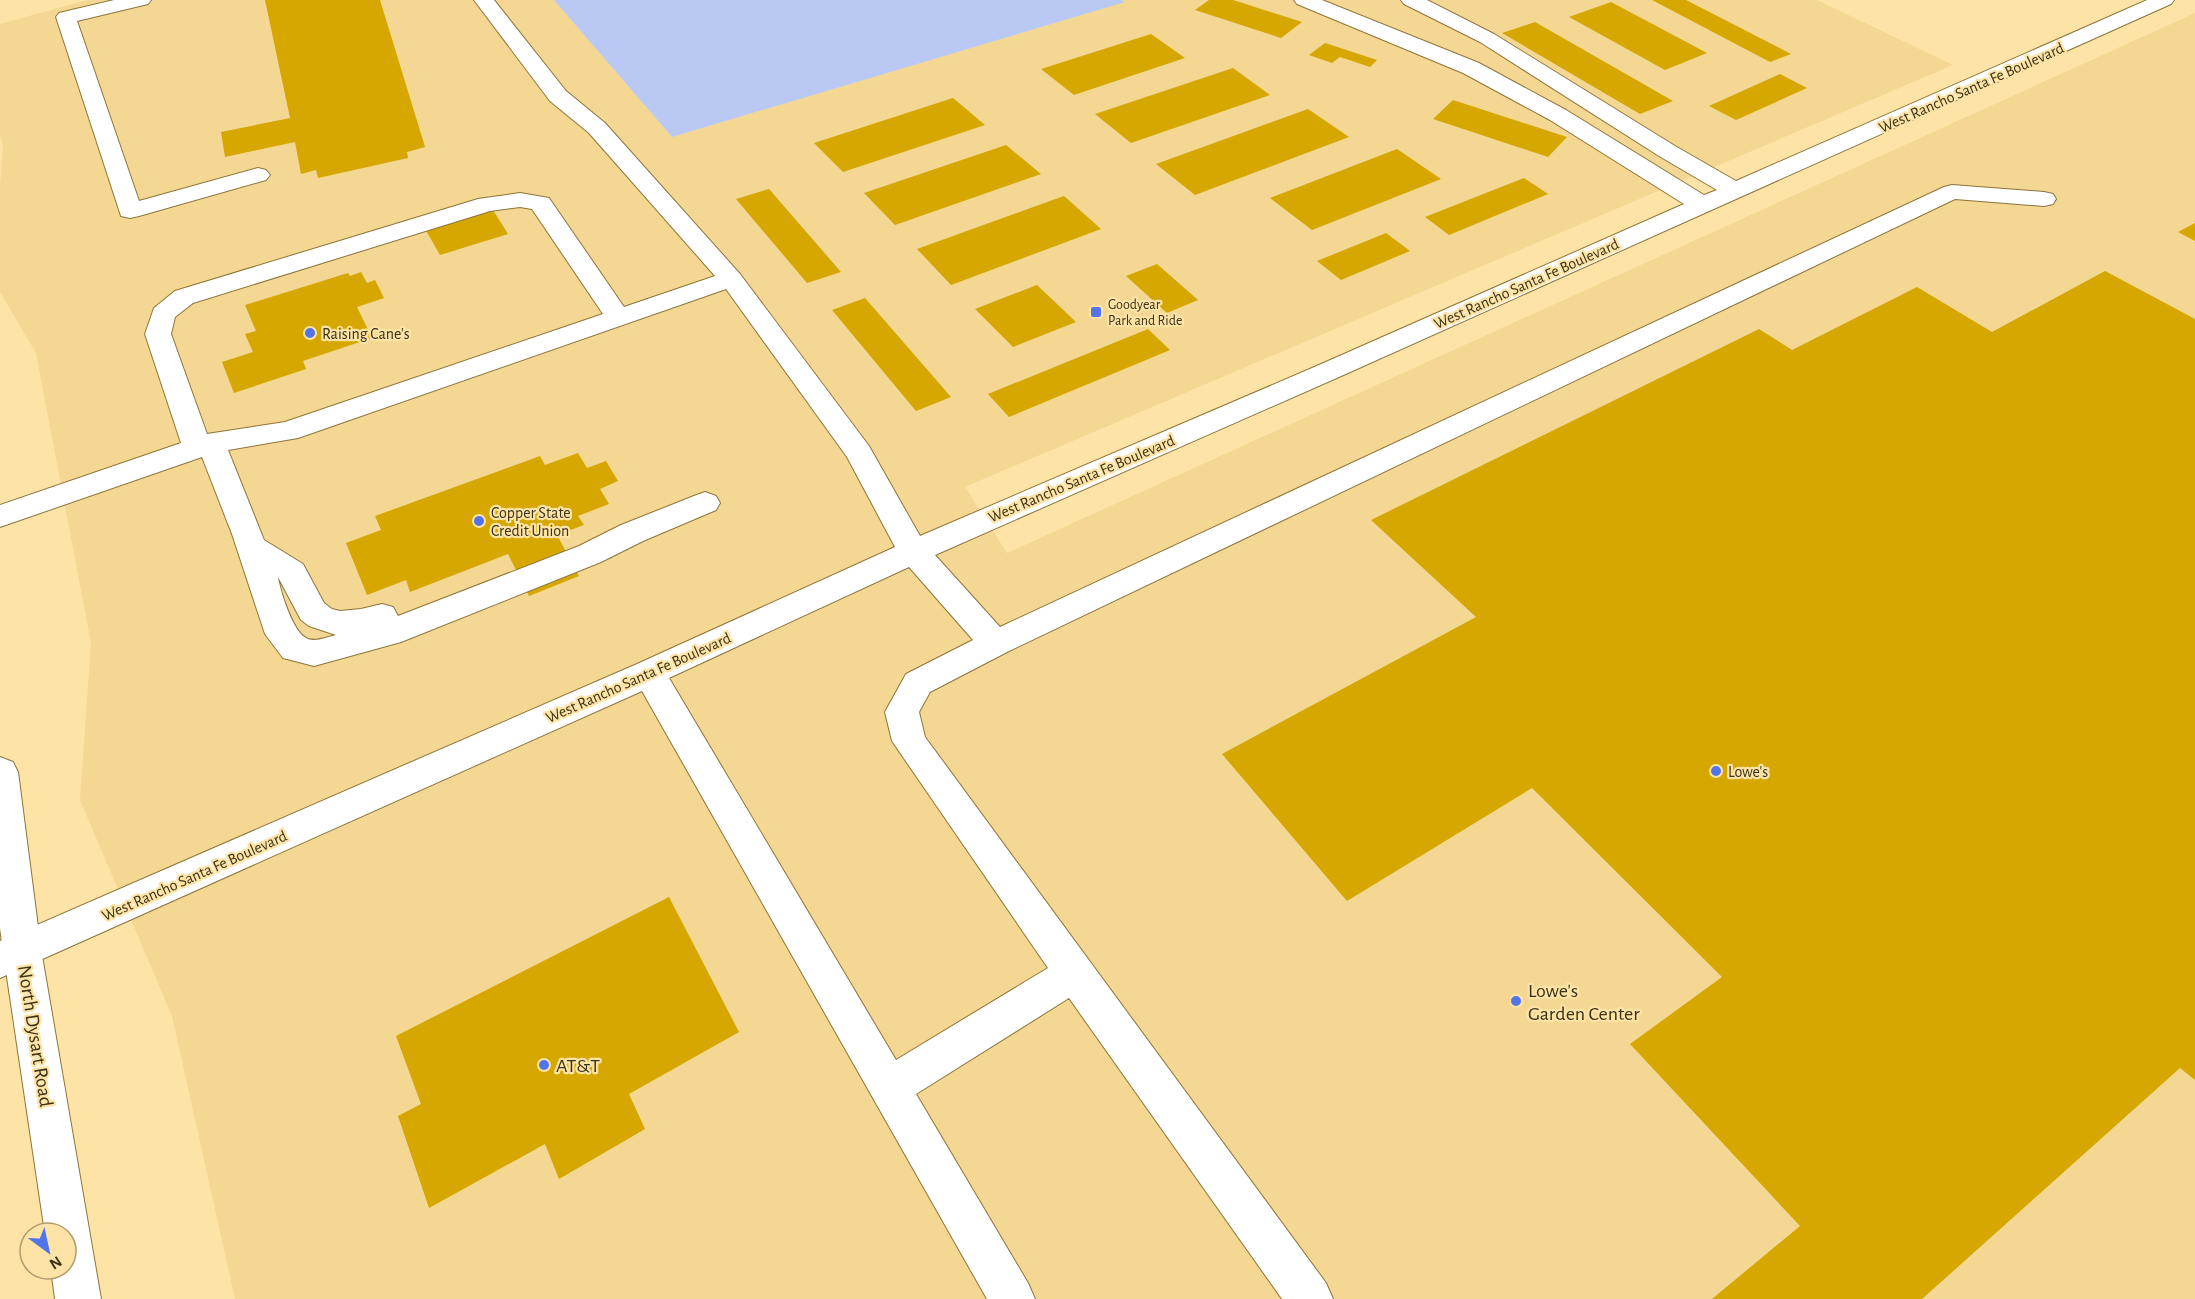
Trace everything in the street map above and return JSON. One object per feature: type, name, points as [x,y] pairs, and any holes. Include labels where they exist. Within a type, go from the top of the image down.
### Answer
[{"type":"street","points":[[141,0],[66,17],[130,211],[258,175]]},
{"type":"street","points":[[484,0],[558,96],[597,128],[731,279],[859,453],[914,551],[995,643]]},
{"type":"street","points":[[1304,0],[1471,68],[1588,133],[1702,205]]},
{"type":"street","points":[[1411,0],[1487,38],[1667,151],[1736,190]]},
{"type":"street","name":"West Rancho Santa Fe Boulevard","points":[[11,955],[649,673],[914,551],[1329,371],[2164,0]]},
{"type":"street","points":[[1310,1299],[909,741],[902,712],[918,683],[995,643],[1952,192],[2044,199]]},
{"type":"street","points":[[618,317],[540,203],[520,200],[487,204],[184,297],[163,314],[158,334],[204,446],[252,547],[281,634],[295,649],[314,653],[333,667],[368,661],[409,647],[600,572],[623,553],[632,533]]},
{"type":"street","points":[[0,516],[204,446],[288,431],[731,279]]},
{"type":"street","points":[[252,547],[292,572],[314,615],[324,621],[347,624],[384,615],[563,547],[602,536],[632,533],[705,503]]},
{"type":"street","points":[[649,673],[1012,1299]]},
{"type":"street","name":"North Dysart Road","points":[[0,772],[11,955],[78,1299]]},
{"type":"street","points":[[890,1087],[1074,973]]},
{"type":"shaded area","points":[[87,0],[554,0],[672,137],[1124,2],[1121,0],[1817,0],[1953,65],[965,487],[1007,553],[2195,13],[2195,1299],[235,1299],[172,1016],[80,800],[91,643],[36,353],[0,292],[0,186],[3,147],[0,136],[0,24]]},
{"type":"water","points":[[554,0],[1121,0],[1125,2],[672,137]]},
{"type":"building","points":[[265,0],[380,0],[425,147],[407,152],[408,158],[318,178],[316,170],[301,174],[295,142],[225,157],[221,132],[290,118]]},
{"type":"building","points":[[1209,0],[1233,0],[1302,22],[1281,38],[1195,10]]},
{"type":"building","points":[[1652,0],[1686,0],[1791,54],[1770,62]]},
{"type":"building","points":[[1611,2],[1707,53],[1665,70],[1569,17]]},
{"type":"building","points":[[1535,22],[1673,101],[1640,114],[1502,33]]},
{"type":"building","points":[[1151,34],[1185,58],[1074,95],[1041,69]]},
{"type":"building","points":[[1325,43],[1377,60],[1370,67],[1340,57],[1332,63],[1309,55]]},
{"type":"building","points":[[1233,68],[1270,95],[1131,143],[1095,114]]},
{"type":"building","points":[[1780,74],[1807,88],[1736,120],[1709,106]]},
{"type":"building","points":[[953,98],[985,125],[843,172],[814,143]]},
{"type":"building","points":[[1453,100],[1567,137],[1548,157],[1433,119]]},
{"type":"building","points":[[1308,109],[1349,137],[1195,195],[1156,164]]},
{"type":"building","points":[[1006,145],[1041,174],[895,225],[864,193]]},
{"type":"building","points":[[1397,149],[1441,179],[1312,230],[1270,198]]},
{"type":"building","points":[[1524,178],[1548,194],[1449,235],[1425,217]]},
{"type":"building","points":[[769,189],[841,272],[807,283],[736,199]]},
{"type":"building","points":[[1064,196],[1101,229],[951,285],[917,249]]},
{"type":"building","points":[[491,207],[508,234],[440,255],[424,227]]},
{"type":"building","points":[[2195,223],[2195,241],[2178,232]]},
{"type":"building","points":[[1386,233],[1410,251],[1341,280],[1317,261]]},
{"type":"building","points":[[1157,264],[1198,300],[1167,313],[1126,276]]},
{"type":"building","name":"Lowe's","points":[[2105,271],[2195,319],[2195,1080],[2180,1068],[1922,1299],[1712,1299],[1800,1226],[1630,1044],[1722,977],[1532,788],[1347,901],[1222,754],[1476,617],[1371,520],[1759,329],[1792,350],[1917,287],[1992,332]]},
{"type":"building","name":"Raising Cane's","points":[[361,272],[367,283],[375,280],[384,298],[357,307],[372,338],[303,361],[306,369],[234,393],[222,362],[253,352],[245,334],[256,331],[245,305],[348,273],[350,276]]},
{"type":"building","points":[[1037,285],[1076,322],[1013,347],[975,309]]},
{"type":"building","points":[[865,298],[951,397],[916,411],[832,310]]},
{"type":"building","points":[[1148,329],[1170,350],[1009,417],[988,394]]},
{"type":"building","name":"Copper State Credit Union","points":[[578,453],[587,468],[606,461],[618,481],[600,489],[609,504],[578,516],[584,525],[557,535],[579,576],[529,596],[508,554],[410,592],[406,580],[367,595],[346,543],[381,530],[375,516],[540,456],[545,465]]},
{"type":"building","name":"AT&T","points":[[669,897],[739,1032],[629,1094],[645,1129],[559,1179],[545,1144],[429,1208],[398,1116],[421,1104],[396,1036]]},
{"type":"place","name":"Goodyear Park and Ride","points":[[1096,312]]},
{"type":"place","name":"Raising Cane's","points":[[310,333]]},
{"type":"place","name":"Copper State Credit Union","points":[[479,521]]},
{"type":"place","name":"Lowe's","points":[[1716,771]]},
{"type":"place","name":"Lowe's Garden Center","points":[[1516,1001]]},
{"type":"place","name":"AT&T","points":[[544,1065]]}]
